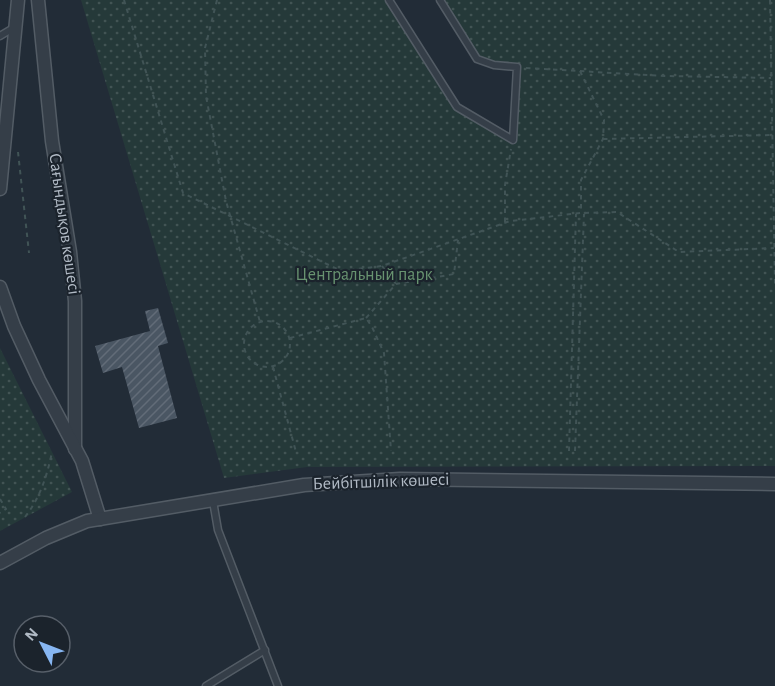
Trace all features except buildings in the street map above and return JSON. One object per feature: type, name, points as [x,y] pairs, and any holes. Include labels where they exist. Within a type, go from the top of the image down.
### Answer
[{"type":"street","points":[[0,189],[4,112],[18,0]]},
{"type":"street","name":"Сағындықов көшесі","points":[[38,0],[52,141],[70,252],[75,301],[75,448]]},
{"type":"street","name":"Сағындықов көшесі","points":[[0,287],[14,326],[39,380],[75,448],[100,519]]},
{"type":"street","name":"Бейбітшілік көшесі","points":[[0,563],[46,538],[87,521],[304,485],[388,479],[775,484]]},
{"type":"lane","points":[[389,0],[457,107],[513,140],[517,67],[494,65],[477,59],[440,0]]},
{"type":"lane","points":[[0,36],[16,27]]},
{"type":"lane","points":[[213,501],[218,530],[278,686]]},
{"type":"lane","points":[[206,686],[265,651]]},
{"type":"path","points":[[124,0],[183,194],[341,271],[382,266],[505,222],[580,213],[617,212],[679,252],[774,248]]},
{"type":"path","points":[[217,0],[205,48],[206,96],[231,217],[260,322]]},
{"type":"path","points":[[770,0],[775,285]]},
{"type":"path","points":[[517,67],[665,76],[771,78]]},
{"type":"path","points":[[575,451],[581,180],[603,139],[604,120],[580,71]]},
{"type":"path","points":[[603,139],[772,135]]},
{"type":"path","points":[[505,222],[505,185],[513,140]]},
{"type":"path","points":[[17,142],[29,253]]},
{"type":"path","points":[[569,451],[580,213]]},
{"type":"path","points":[[290,338],[366,318],[396,284],[454,274],[458,238]]},
{"type":"path","points":[[382,266],[396,284]]},
{"type":"path","points":[[366,318],[384,353],[391,451]]},
{"type":"path","points":[[260,322],[275,322],[286,331],[290,338],[289,352],[280,364],[273,367],[258,366],[246,355],[245,339],[248,332],[260,322]]},
{"type":"path","points":[[273,367],[296,452]]},
{"type":"path","points":[[25,517],[40,492],[52,452]]},
{"type":"path","points":[[0,500],[6,509],[0,513]]},
{"type":"green space","name":"Центральный парк","points":[[81,0],[389,0],[457,107],[512,140],[517,67],[477,59],[440,0],[775,0],[775,466],[307,467],[224,478]]},
{"type":"green space","points":[[0,348],[72,492],[0,531]]}]
